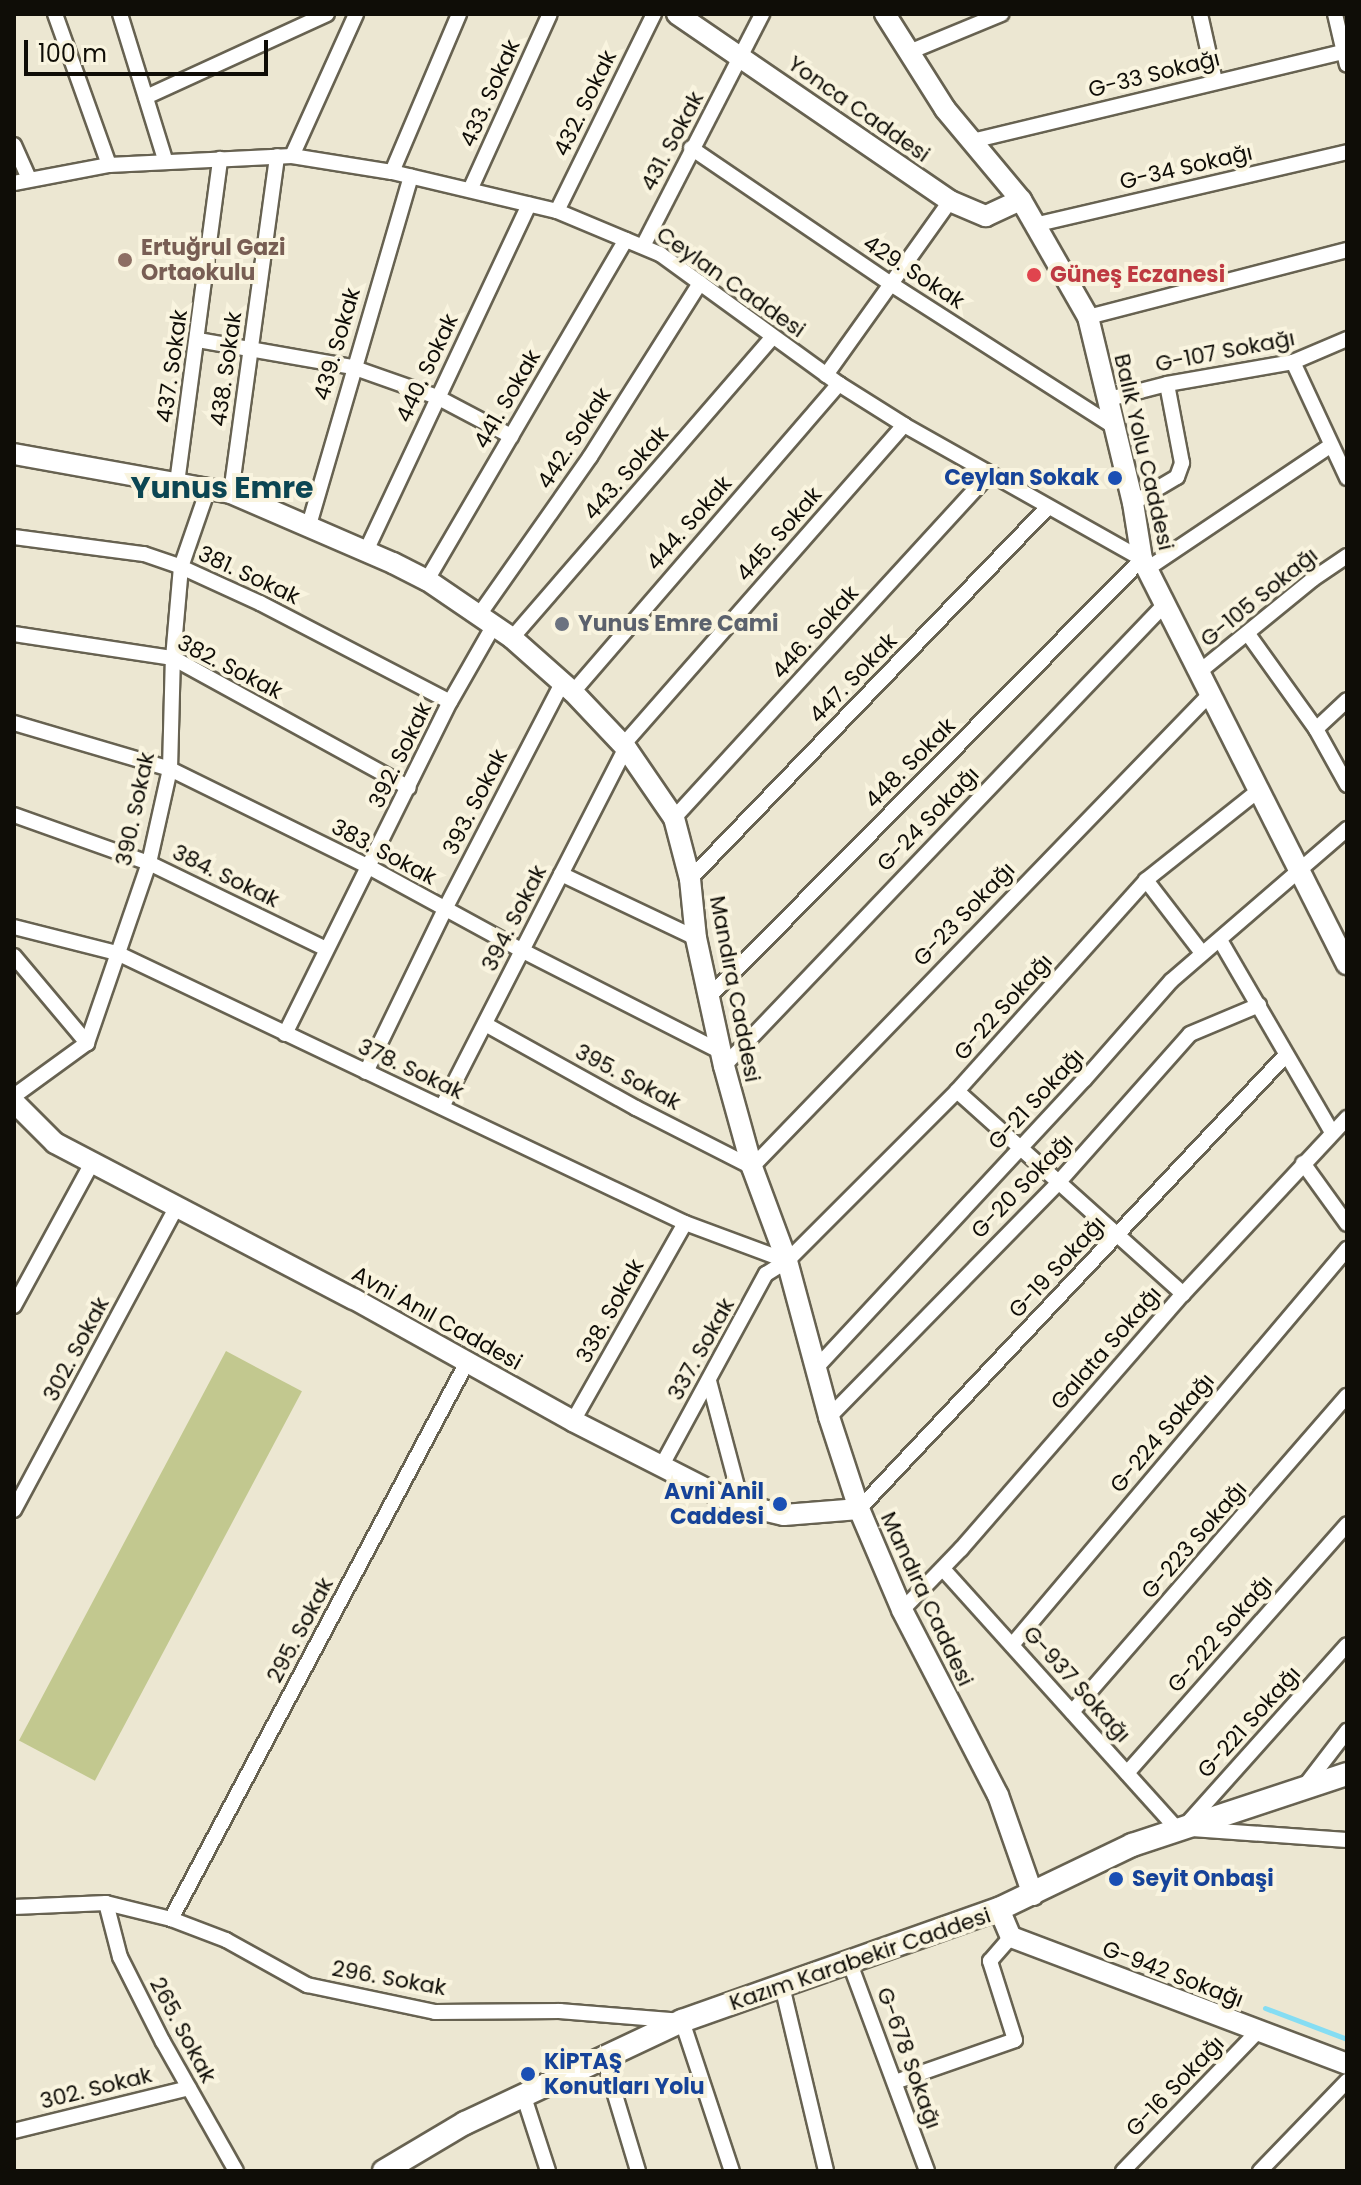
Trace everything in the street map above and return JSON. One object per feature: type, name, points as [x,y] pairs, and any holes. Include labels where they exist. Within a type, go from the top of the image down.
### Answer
[{"type":"main road","name":"Kazım Karabekir Caddesi","points":[[384,2171],[465,2123],[603,2055],[682,2021],[999,1909],[1132,1845],[1347,1774]]},
{"type":"street","points":[[55,14],[109,165]]},
{"type":"street","points":[[120,14],[165,159]]},
{"type":"street","name":"438. Sokak","points":[[231,493],[251,347],[284,156],[356,14]]},
{"type":"street","points":[[392,172],[459,14]]},
{"type":"street","name":"433. Sokak","points":[[470,190],[550,14]]},
{"type":"street","name":"432. Sokak","points":[[557,211],[654,14]]},
{"type":"street","name":"Yonca Caddesi","points":[[677,14],[950,201],[986,216],[1021,200]]},
{"type":"street","name":"431. Sokak","points":[[643,246],[691,148],[743,58],[762,14]]},
{"type":"street","name":"Balık Yolu Caddesi","points":[[885,14],[945,109],[1021,200],[1088,317],[1116,428],[1144,564],[1298,871],[1342,940],[1347,964]]},
{"type":"street","points":[[909,52],[1001,14]]},
{"type":"street","points":[[1200,14],[1215,81]]},
{"type":"street","points":[[1335,14],[1346,55]]},
{"type":"street","points":[[146,97],[322,15]]},
{"type":"street","name":"G-33 Sokağı","points":[[972,141],[1215,81],[1346,55]]},
{"type":"street","points":[[14,145],[29,178]]},
{"type":"street","name":"429. Sokak","points":[[691,148],[891,284],[1116,428]]},
{"type":"street","name":"G-34 Sokağı","points":[[1034,225],[1347,152]]},
{"type":"street","name":"Ceylan Caddesi","points":[[14,183],[109,165],[165,159],[284,156],[392,172],[557,211],[643,246],[700,283],[839,384],[988,475],[1144,564]]},
{"type":"street","name":"437. Sokak","points":[[177,483],[220,159]]},
{"type":"street","name":"439. Sokak","points":[[309,525],[352,367],[411,177]]},
{"type":"street","points":[[826,375],[950,201]]},
{"type":"street","name":"440. Sokak","points":[[366,551],[529,204]]},
{"type":"street","name":"441. Sokak","points":[[427,580],[626,240]]},
{"type":"street","points":[[1088,317],[1347,250]]},
{"type":"street","name":"442. Sokak","points":[[486,620],[700,283]]},
{"type":"street","name":"443. Sokak","points":[[512,638],[773,337]]},
{"type":"street","name":"G-107 Sokağı","points":[[1109,399],[1167,384],[1293,362],[1347,339]]},
{"type":"street","points":[[198,340],[352,367],[437,397],[511,436]]},
{"type":"street","points":[[1293,362],[1347,478]]},
{"type":"street","name":"444. Sokak","points":[[568,687],[839,384]]},
{"type":"street","points":[[1133,503],[1177,477],[1182,463],[1167,384]]},
{"type":"street","name":"445. Sokak","points":[[624,746],[904,425]]},
{"type":"street","name":"448. Sokak","points":[[709,997],[1144,564],[1330,446]]},
{"type":"street","name":"Mandıra Caddesi","points":[[14,454],[231,493],[427,580],[512,638],[568,687],[624,746],[674,818],[690,879],[696,938],[723,1059],[752,1167],[787,1261],[829,1417],[859,1509],[902,1610],[998,1795],[1033,1895]]},
{"type":"street","name":"446. Sokak","points":[[674,818],[988,475]]},
{"type":"street","name":"390. Sokak","points":[[87,1043],[149,863],[170,769],[173,658],[181,567],[208,489]]},
{"type":"street","name":"447. Sokak","points":[[690,879],[1048,507]]},
{"type":"street","name":"381. Sokak","points":[[14,537],[144,554],[181,567],[260,603],[450,702]]},
{"type":"street","name":"G-105 Sokağı","points":[[1199,672],[1313,579],[1347,556]]},
{"type":"street","name":"G-24 Sokağı","points":[[723,1059],[1165,604]]},
{"type":"street","name":"392. Sokak","points":[[285,1034],[409,788],[486,620]]},
{"type":"street","name":"382. Sokak","points":[[14,634],[173,658],[409,788]]},
{"type":"street","points":[[1248,634],[1316,729],[1347,785]]},
{"type":"street","name":"393. Sokak","points":[[366,1072],[445,909],[568,687]]},
{"type":"street","name":"G-23 Sokağı","points":[[752,1167],[1210,694]]},
{"type":"street","points":[[1316,729],[1347,700]]},
{"type":"street","name":"383. Sokak","points":[[14,723],[170,769],[369,867],[723,1059]]},
{"type":"street","name":"394. Sokak","points":[[442,1107],[624,746]]},
{"type":"street","name":"G-22 Sokağı","points":[[787,1261],[957,1091],[1146,880],[1258,791]]},
{"type":"street","name":"384. Sokak","points":[[14,815],[149,863],[326,949]]},
{"type":"street","name":"G-21 Sokağı","points":[[817,1367],[1171,981],[1347,829]]},
{"type":"street","points":[[561,874],[696,938]]},
{"type":"street","points":[[1146,880],[1202,953]]},
{"type":"street","name":"378. Sokak","points":[[14,927],[117,953],[685,1223],[787,1261]]},
{"type":"street","points":[[1220,940],[1331,1131]]},
{"type":"street","points":[[14,956],[87,1043],[15,1105]]},
{"type":"street","name":"G-20 Sokağı","points":[[829,1417],[1057,1184],[1190,1034],[1259,1005]]},
{"type":"street","name":"395. Sokak","points":[[485,1024],[636,1108],[752,1167]]},
{"type":"street","name":"G-19 Sokağı","points":[[859,1509],[1286,1055]]},
{"type":"street","points":[[957,1091],[1183,1294]]},
{"type":"street","name":"Avni Anıl Caddesi","points":[[15,1105],[55,1143],[354,1299],[661,1467],[742,1505],[784,1515],[859,1509]]},
{"type":"street","name":"Galata Sokağı","points":[[902,1610],[943,1569],[1183,1294],[1331,1131],[1347,1118]]},
{"type":"street","points":[[14,1306],[92,1163]]},
{"type":"street","points":[[1303,1163],[1347,1224]]},
{"type":"street","name":"302. Sokak","points":[[14,1510],[176,1208]]},
{"type":"street","name":"338. Sokak","points":[[573,1421],[685,1223]]},
{"type":"street","name":"G-224 Sokağı","points":[[1012,1645],[1347,1249]]},
{"type":"street","name":"337. Sokak","points":[[661,1467],[766,1274],[787,1261]]},
{"type":"street","name":"295. Sokak","points":[[171,1919],[467,1362]]},
{"type":"street","points":[[709,1381],[742,1505]]},
{"type":"street","name":"G-223 Sokağı","points":[[1072,1712],[1347,1396]]},
{"type":"street","name":"G-222 Sokağı","points":[[1127,1773],[1347,1524]]},
{"type":"street","name":"G-937 Sokağı","points":[[943,1569],[1181,1829]]},
{"type":"street","name":"G-221 Sokağı","points":[[1181,1829],[1347,1645]]},
{"type":"street","points":[[1304,1787],[1347,1731]]},
{"type":"street","points":[[1181,1829],[1347,1840]]},
{"type":"street","name":"296. Sokak","points":[[14,1907],[106,1903],[171,1919],[226,1940],[307,1985],[435,2012],[560,2011],[682,2021]]},
{"type":"street","name":"265. Sokak","points":[[106,1903],[120,1957],[236,2171]]},
{"type":"street","points":[[895,2082],[1015,2040],[990,1961],[1011,1937],[999,1909]]},
{"type":"street","name":"G-942 Sokağı","points":[[1011,1937],[1347,2064]]},
{"type":"street","name":"G-678 Sokağı","points":[[849,1961],[927,2171]]},
{"type":"street","points":[[782,1986],[826,2171]]},
{"type":"street","points":[[682,2021],[732,2171]]},
{"type":"street","name":"G-16 Sokağı","points":[[1123,2171],[1258,2031]]},
{"type":"street","points":[[603,2055],[638,2171]]},
{"type":"street","points":[[1260,2171],[1347,2081]]},
{"type":"street","name":"302. Sokak","points":[[14,2131],[189,2088]]},
{"type":"street","points":[[523,2094],[548,2171]]},
{"type":"green space","points":[[226,1351],[302,1391],[95,1781],[19,1740]]},
{"type":"waterway","points":[[1265,2008],[1347,2039]]},
{"type":"place","name":"Ertuğrul Gazi Ortaokulu","points":[[125,260]]},
{"type":"place","name":"Güneş Eczanesi","points":[[1034,275]]},
{"type":"place","name":"Ceylan Sokak","points":[[1115,478]]},
{"type":"place","name":"Yunus Emre Cami","points":[[562,624]]},
{"type":"place","name":"Avni Anil Caddesi","points":[[780,1504]]},
{"type":"place","name":"Seyit Onbaşi","points":[[1116,1879]]},
{"type":"place","name":"KİPTAŞ Konutları Yolu","points":[[528,2074]]},
{"type":"district","name":"Yunus Emre","points":[[222,488]]}]
